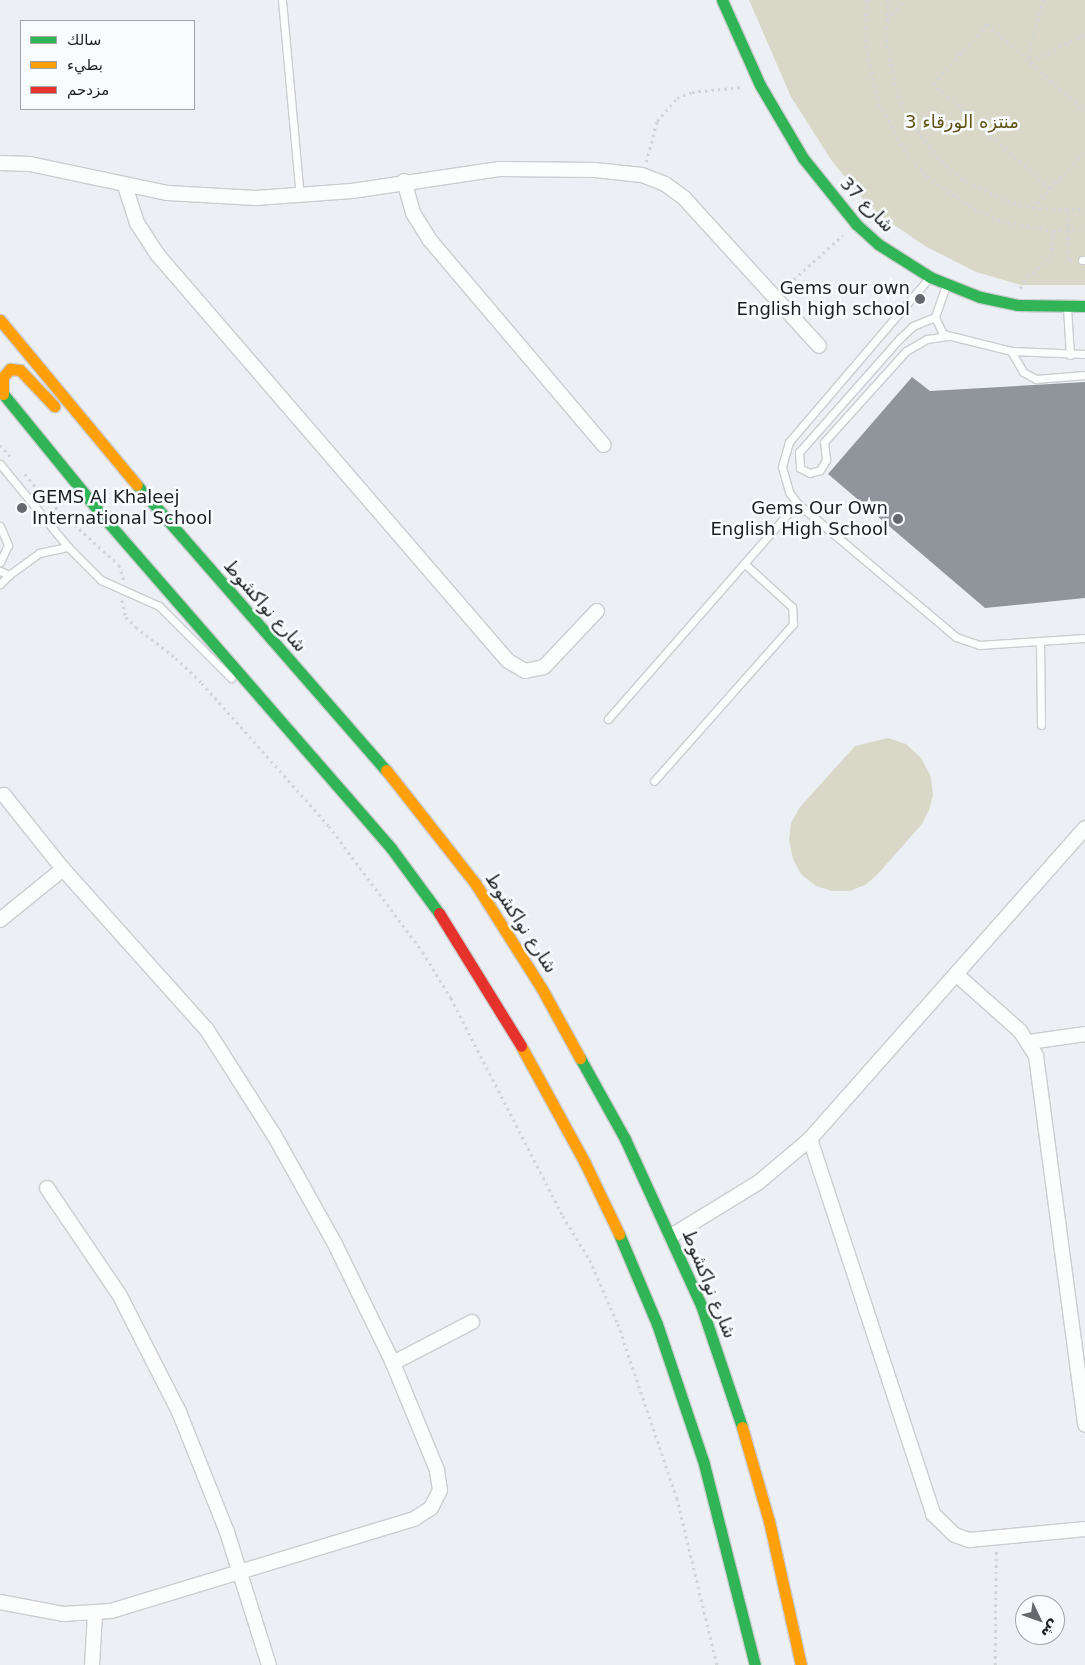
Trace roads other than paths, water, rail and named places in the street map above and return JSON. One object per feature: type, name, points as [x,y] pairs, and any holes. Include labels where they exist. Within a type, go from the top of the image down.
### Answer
[{"type":"street","name":"شارع 37","points":[[722,0],[760,85],[803,158],[856,224],[903,262],[946,285],[1016,305],[1067,308],[1085,306]]},
{"type":"street","points":[[0,163],[30,164],[125,186],[212,197],[300,197],[518,168],[595,170],[642,175],[665,184],[684,198],[819,346]]},
{"type":"street","points":[[404,182],[413,213],[429,239],[604,445]]},
{"type":"street","points":[[125,186],[137,224],[157,254],[512,665],[525,671],[544,667],[597,611]]},
{"type":"street","name":"شارع نواكشوط","points":[[0,320],[140,488],[358,736],[432,824],[474,883],[542,989],[585,1063],[671,1236],[726,1375],[749,1447],[787,1595],[801,1665]]},
{"type":"street","points":[[140,488],[117,473],[20,370],[10,369],[2,377],[2,392],[106,520],[316,759],[403,864],[435,907],[503,1013],[586,1163],[630,1258],[704,1464],[755,1665]]},
{"type":"street","points":[[0,1602],[63,1614],[95,1614],[414,1519],[431,1508],[437,1500],[440,1480],[393,1363],[305,1189],[207,1030],[64,869],[4,795]]},
{"type":"street","points":[[671,1236],[759,1182],[810,1139],[1085,828]]},
{"type":"street","points":[[0,920],[64,869]]},
{"type":"street","points":[[957,975],[1029,1042],[1041,1072],[1085,1425]]},
{"type":"street","points":[[1029,1042],[1085,1034]]},
{"type":"street","points":[[810,1139],[933,1514],[955,1535],[969,1540],[1085,1530]]},
{"type":"street","points":[[47,1188],[98,1259],[141,1334],[196,1452],[241,1572],[269,1665]]},
{"type":"street","points":[[393,1363],[472,1322]]},
{"type":"street","points":[[92,1665],[95,1614]]},
{"type":"lane","points":[[282,0],[300,197]]},
{"type":"lane","points":[[930,277],[789,442],[782,467],[789,492],[797,503],[956,637],[979,645],[1085,638]]},
{"type":"lane","points":[[946,285],[935,317],[938,329],[948,336]]},
{"type":"lane","points":[[1067,308],[1070,355]]},
{"type":"lane","points":[[935,317],[913,326],[894,345],[799,452],[800,468],[810,473],[820,470],[826,460],[824,442],[906,351],[927,339],[948,336],[1011,351],[1070,355],[1085,354]]},
{"type":"lane","points":[[1011,351],[1023,372],[1036,378],[1085,375]]},
{"type":"lane","points":[[0,464],[68,547],[100,580],[159,606],[235,683]]},
{"type":"lane","points":[[608,719],[797,503]]},
{"type":"lane","points":[[0,526],[8,545],[0,562]]},
{"type":"lane","points":[[0,584],[39,553],[68,547]]},
{"type":"lane","points":[[654,781],[793,624],[792,607],[744,563]]},
{"type":"lane","points":[[0,571],[9,575]]},
{"type":"lane","points":[[1040,641],[1041,725]]},
{"type":"lane","points":[[241,690],[383,851],[403,864]]},
{"type":"place","name":"Gems our own English high school","points":[[920,299]]},
{"type":"place","name":"GEMS Al Khaleej International School","points":[[22,508]]},
{"type":"place","name":"Gems Our Own English High School","points":[[898,519]]},
{"type":"park label","name":"منتزه الورقاء 3","points":[[962,122]]}]
